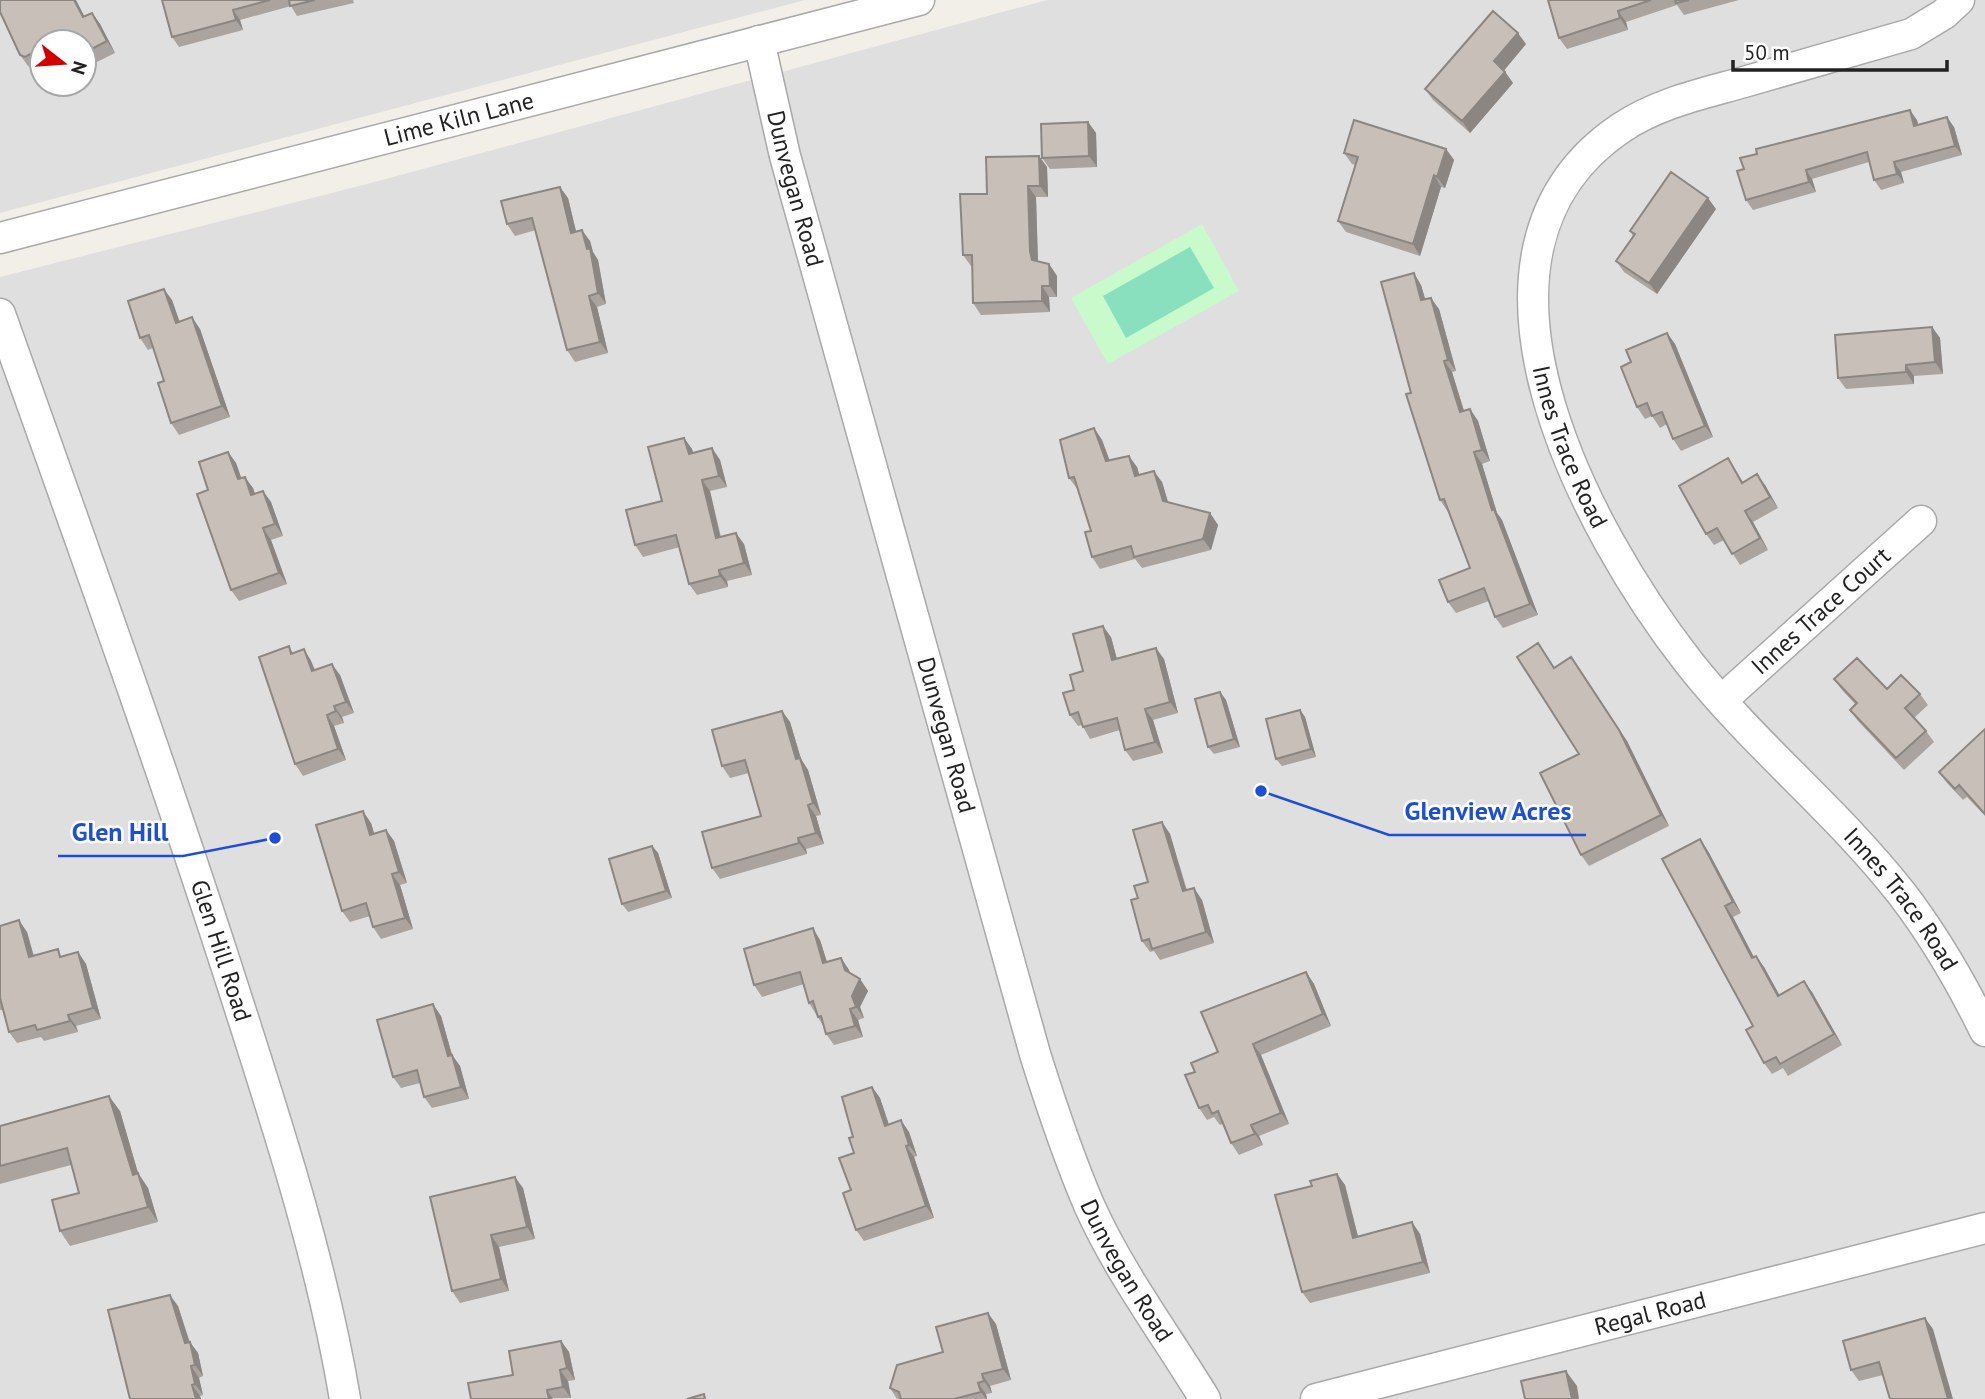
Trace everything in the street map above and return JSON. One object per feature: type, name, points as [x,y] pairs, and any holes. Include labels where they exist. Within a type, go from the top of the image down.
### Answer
[{"type":"street","name":"Lime Kiln Lane","points":[[0,238],[919,0]]},
{"type":"street","name":"Innes Trace Road","points":[[1959,0],[1944,14],[1912,34],[1667,104],[1646,113],[1611,135],[1585,159],[1550,213],[1542,236],[1532,289],[1535,340],[1543,382],[1577,479],[1615,556],[1667,633],[1722,700],[1901,893],[1949,960],[1985,1031]]},
{"type":"street","name":"Dunvegan Road","points":[[759,41],[785,156],[1035,1054],[1057,1123],[1090,1205],[1116,1256],[1205,1399]]},
{"type":"street","name":"Glen Hill Road","points":[[0,314],[193,862],[252,1046],[312,1251],[345,1399]]},
{"type":"street","name":"Innes Trace Court","points":[[1722,700],[1921,522]]},
{"type":"street","name":"Regal Road","points":[[1316,1399],[1985,1228]]},
{"type":"shaded area","points":[[0,0],[805,0],[0,213]]},
{"type":"shaded area","points":[[1047,0],[1985,0],[1985,1399],[0,1399],[0,277],[371,183]]},
{"type":"green space","points":[[1202,224],[1239,291],[1108,364],[1071,298]]},
{"type":"green space","points":[[1190,247],[1214,288],[1126,338],[1103,296]]},
{"type":"building","points":[[0,0],[74,0],[83,17],[92,13],[107,41],[98,46],[98,28],[28,28],[28,55],[25,57],[20,55],[0,12]]},
{"type":"building","points":[[162,0],[270,0],[233,10],[236,20],[172,37]]},
{"type":"building","points":[[289,0],[315,0],[290,6]]},
{"type":"building","points":[[1548,0],[1651,0],[1618,11],[1620,18],[1559,38]]},
{"type":"building","points":[[1493,11],[1518,33],[1494,61],[1505,72],[1462,121],[1425,89]]},
{"type":"building","points":[[1910,110],[1914,126],[1947,117],[1955,146],[1894,162],[1897,174],[1874,180],[1867,152],[1806,170],[1809,182],[1746,200],[1737,171],[1744,169],[1740,158],[1757,154],[1756,149]]},
{"type":"building","points":[[1354,120],[1446,149],[1437,177],[1434,175],[1413,244],[1338,221],[1358,157],[1344,153]]},
{"type":"building","points":[[1088,122],[1089,156],[1042,158],[1041,124]]},
{"type":"building","points":[[1039,156],[1040,186],[1028,186],[1030,251],[1032,260],[1049,264],[1050,286],[1042,286],[1042,301],[973,303],[972,255],[963,255],[960,194],[987,194],[986,157]]},
{"type":"building","points":[[1671,172],[1708,198],[1649,283],[1616,261],[1635,234],[1630,231]]},
{"type":"building","points":[[560,187],[571,233],[582,230],[587,249],[590,248],[598,293],[589,296],[600,342],[567,350],[532,218],[507,224],[501,201]]},
{"type":"building","points":[[1414,273],[1421,300],[1431,298],[1448,360],[1444,361],[1460,412],[1470,409],[1482,450],[1474,452],[1492,510],[1494,509],[1530,604],[1495,617],[1484,588],[1448,602],[1439,580],[1470,568],[1444,499],[1440,500],[1406,394],[1411,393],[1381,282]]},
{"type":"building","points":[[164,289],[176,323],[192,317],[222,406],[171,423],[158,383],[164,381],[149,335],[140,338],[128,301]]},
{"type":"building","points":[[1932,327],[1935,362],[1906,365],[1906,372],[1838,378],[1835,335]]},
{"type":"building","points":[[1667,333],[1705,426],[1673,439],[1662,412],[1652,416],[1647,403],[1637,407],[1621,367],[1631,362],[1626,350]]},
{"type":"building","points":[[1094,428],[1106,461],[1129,456],[1135,476],[1154,471],[1163,501],[1210,513],[1203,539],[1134,557],[1131,546],[1092,557],[1085,532],[1091,531],[1074,477],[1069,478],[1060,440]]},
{"type":"building","points":[[684,438],[689,454],[712,448],[719,476],[702,480],[716,538],[736,533],[744,563],[719,570],[720,576],[689,584],[676,535],[635,545],[626,510],[662,501],[648,447]]},
{"type":"building","points":[[228,452],[238,479],[245,477],[251,495],[263,491],[275,524],[263,528],[279,573],[231,590],[197,494],[208,490],[199,462]]},
{"type":"building","points":[[1728,458],[1742,483],[1757,474],[1770,497],[1745,511],[1760,538],[1732,554],[1717,528],[1706,534],[1679,486]]},
{"type":"building","points":[[1103,626],[1112,660],[1156,648],[1170,702],[1145,709],[1155,742],[1125,750],[1117,718],[1083,727],[1078,712],[1070,715],[1063,693],[1074,690],[1070,675],[1083,671],[1073,634]]},
{"type":"building","points":[[1538,643],[1554,668],[1571,657],[1619,730],[1661,815],[1581,855],[1540,773],[1579,754],[1517,657]]},
{"type":"building","points":[[289,646],[291,654],[304,649],[312,671],[332,664],[346,702],[334,706],[336,711],[327,715],[338,749],[295,764],[259,657]]},
{"type":"building","points":[[1857,658],[1887,689],[1901,675],[1920,694],[1905,708],[1926,731],[1896,758],[1850,710],[1857,703],[1834,679]]},
{"type":"building","points":[[1220,692],[1234,739],[1208,747],[1195,699]]},
{"type":"building","points":[[1300,710],[1311,749],[1276,759],[1266,719]]},
{"type":"building","points":[[782,711],[813,803],[808,805],[816,833],[798,838],[799,843],[712,868],[702,832],[761,816],[745,760],[722,766],[712,730]]},
{"type":"building","points":[[1985,729],[1985,814],[1959,785],[1955,789],[1939,772]]},
{"type":"building","points":[[363,811],[370,835],[386,830],[399,872],[392,874],[405,918],[373,927],[366,903],[342,911],[316,825]]},
{"type":"building","points":[[1162,822],[1183,891],[1194,888],[1206,932],[1152,949],[1149,939],[1142,941],[1131,900],[1138,898],[1134,886],[1148,882],[1133,830]]},
{"type":"building","points":[[1700,839],[1733,902],[1725,906],[1752,958],[1756,956],[1778,996],[1804,981],[1834,1034],[1780,1064],[1776,1057],[1764,1063],[1746,1030],[1753,1026],[1662,859]]},
{"type":"building","points":[[652,846],[666,891],[622,904],[609,859]]},
{"type":"building","points":[[19,920],[29,957],[58,949],[60,957],[78,952],[93,1008],[68,1015],[70,1021],[37,1030],[35,1025],[9,1032],[0,998],[0,926]]},
{"type":"building","points":[[813,928],[823,963],[841,958],[845,970],[860,979],[852,996],[856,1007],[850,1009],[855,1026],[826,1034],[813,1001],[809,1003],[800,972],[754,985],[744,949]]},
{"type":"building","points":[[1306,972],[1323,1014],[1253,1044],[1281,1113],[1251,1125],[1255,1134],[1231,1143],[1218,1111],[1212,1114],[1208,1105],[1199,1108],[1185,1075],[1195,1072],[1191,1063],[1218,1052],[1201,1012]]},
{"type":"building","points":[[433,1004],[448,1056],[452,1055],[461,1087],[424,1097],[417,1070],[393,1077],[377,1020]]},
{"type":"building","points":[[872,1087],[885,1126],[901,1120],[909,1145],[906,1146],[926,1206],[856,1230],[843,1193],[851,1190],[839,1158],[854,1153],[849,1138],[853,1137],[842,1097]]},
{"type":"building","points":[[109,1096],[133,1175],[138,1173],[148,1207],[60,1231],[52,1200],[79,1193],[67,1148],[0,1166],[0,1126]]},
{"type":"building","points":[[1337,1174],[1353,1238],[1412,1222],[1423,1262],[1302,1292],[1275,1195],[1312,1186],[1310,1181]]},
{"type":"building","points":[[515,1177],[527,1227],[491,1235],[501,1279],[452,1291],[430,1197]]},
{"type":"building","points":[[170,1295],[185,1343],[190,1342],[195,1365],[191,1366],[196,1399],[130,1399],[108,1310]]},
{"type":"building","points":[[988,1313],[1003,1369],[982,1374],[984,1381],[978,1383],[981,1392],[954,1399],[901,1399],[899,1392],[890,1388],[897,1365],[943,1352],[936,1327]]},
{"type":"building","points":[[1925,1318],[1948,1399],[1890,1399],[1879,1362],[1851,1370],[1843,1341]]},
{"type":"building","points":[[561,1341],[567,1368],[560,1370],[563,1387],[547,1390],[549,1399],[471,1399],[468,1383],[513,1375],[509,1351]]},
{"type":"building","points":[[1566,1371],[1572,1399],[1525,1399],[1521,1381]]},
{"type":"building","points":[[704,1394],[705,1399],[687,1399]]},
{"type":"place","name":"Glenview Acres","points":[[1261,791]]},
{"type":"place","name":"Glen Hill","points":[[275,838]]}]
